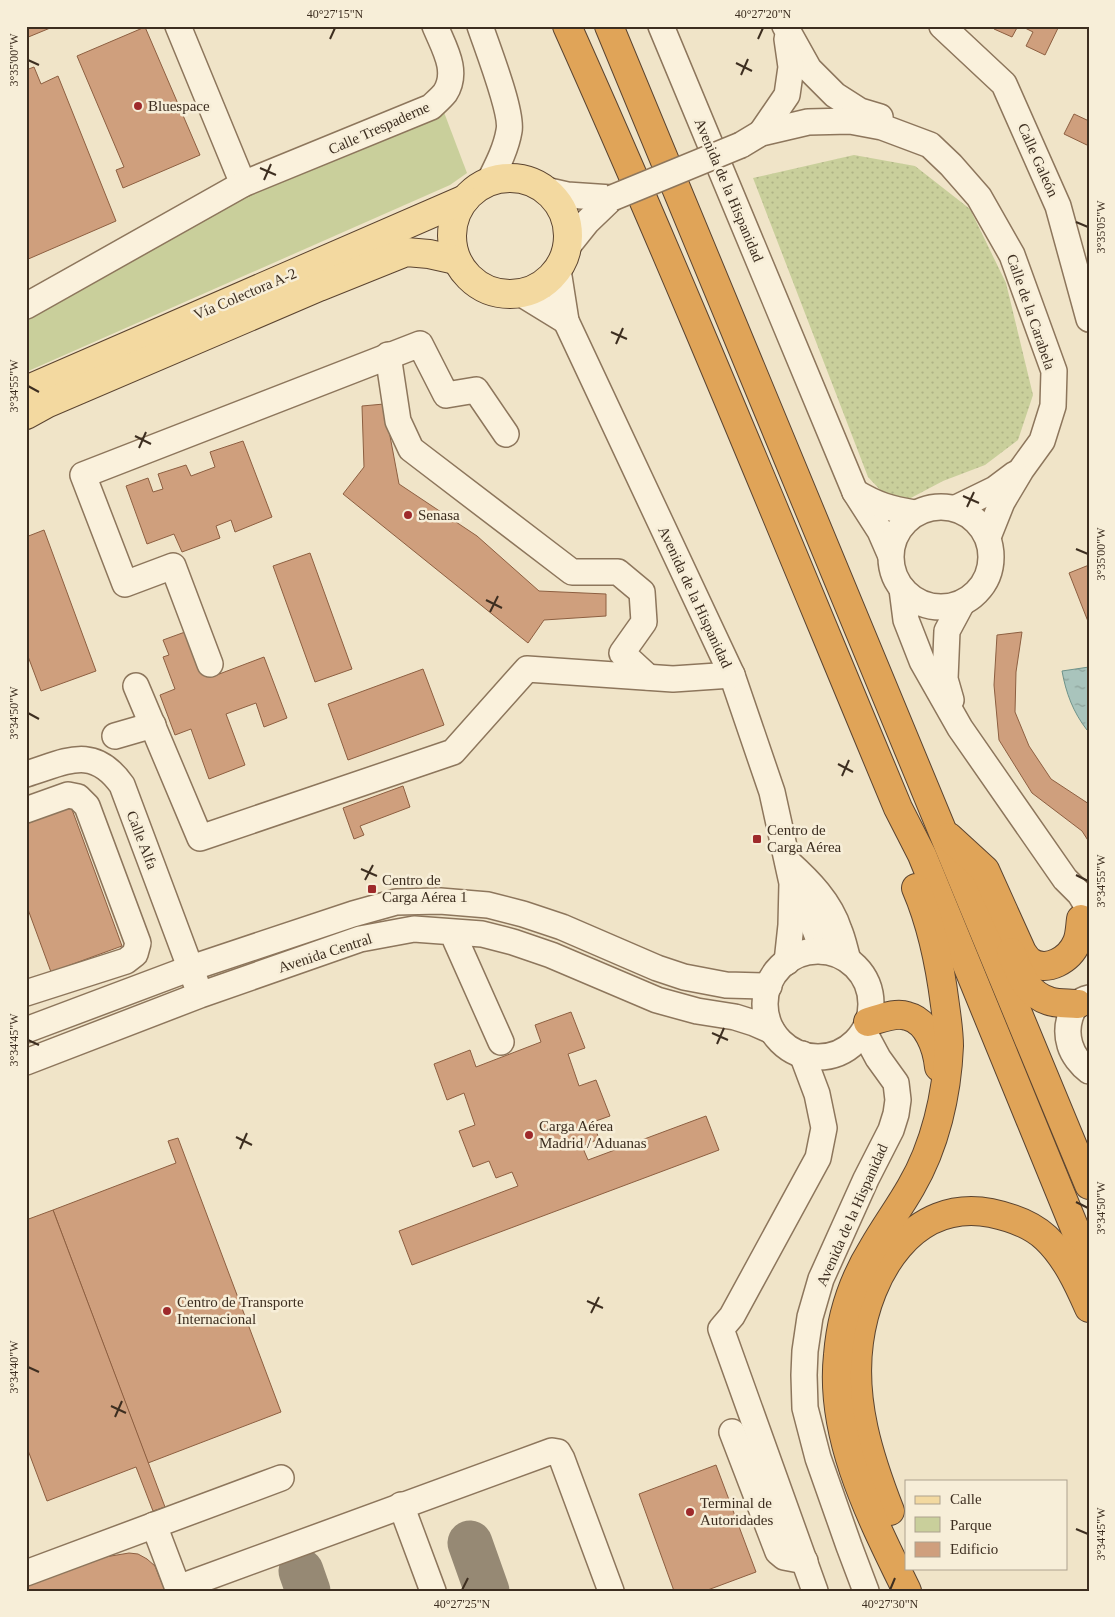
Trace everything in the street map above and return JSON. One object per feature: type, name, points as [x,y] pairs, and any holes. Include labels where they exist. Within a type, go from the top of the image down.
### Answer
[{"type":"highway","points":[[567,26],[630,168],[744,436],[898,808],[922,855],[1089,1264]]},
{"type":"highway","points":[[580,26],[630,168]]},
{"type":"highway","points":[[609,26],[1089,1185]]},
{"type":"highway","points":[[898,808],[909,871],[924,906],[942,982],[949,1046],[943,1098],[931,1144],[912,1187],[871,1250],[859,1273],[849,1300],[837,1356],[837,1387],[841,1417],[853,1468],[872,1519],[906,1591]]},
{"type":"highway","points":[[943,831],[985,870],[1022,952],[1030,962],[1040,965],[1051,965],[1062,961],[1071,954],[1086,921]]},
{"type":"highway","points":[[966,888],[995,914],[1024,983],[1036,995],[1050,1002],[1085,997]]},
{"type":"highway","points":[[866,1027],[890,1016],[901,1015],[913,1018],[920,1024],[927,1031],[936,1048],[943,1098]]},
{"type":"highway","points":[[905,1547],[869,1452],[861,1419],[858,1394],[861,1328],[877,1279],[891,1255],[911,1233],[946,1215],[963,1212],[984,1212],[1009,1218],[1029,1226],[1045,1237],[1060,1254],[1079,1286],[1089,1308]]},
{"type":"highway","points":[[916,1570],[925,1591]]},
{"type":"main road","points":[[503,178],[518,178],[532,182],[545,190],[559,205],[567,225],[562,258],[548,281],[536,289],[522,294],[506,295],[490,292],[464,274],[456,260],[452,245],[452,229],[456,213],[464,199],[476,189],[489,182],[503,178]]},
{"type":"main road","name":"Vía Colectora A-2","points":[[26,390],[464,199]]},
{"type":"main road","name":"Vía Colectora A-2","points":[[26,415],[46,404],[208,334],[406,252],[429,254],[456,260]]},
{"type":"street","points":[[178,26],[243,184]]},
{"type":"street","name":"Calle Trespaderne","points":[[26,306],[243,184],[431,107],[444,94],[451,79],[450,63],[435,26]]},
{"type":"street","points":[[480,26],[507,110],[510,129],[501,158],[489,182]]},
{"type":"street","name":"Avenida de la Hispanidad","points":[[662,26],[855,492],[880,531],[890,554]]},
{"type":"street","name":"Calle de la Carabela","points":[[751,139],[787,95],[791,67],[785,26]]},
{"type":"street","name":"Calle de la Carabela","points":[[785,26],[809,69],[835,95],[860,110],[886,119],[930,145],[951,165],[979,197],[1012,255],[1054,371],[1053,406],[1042,441],[1021,470]]},
{"type":"street","name":"Calle Galeón","points":[[942,26],[1004,84],[1058,206],[1089,319]]},
{"type":"street","name":"Calle de la Carabela","points":[[751,139],[808,122],[850,121],[882,127],[930,145]]},
{"type":"street","name":"Calle de la Carabela","points":[[751,139],[810,131],[848,131],[880,136],[951,165]]},
{"type":"street","points":[[562,258],[586,222],[612,198],[751,139]]},
{"type":"street","points":[[545,190],[567,195],[612,198]]},
{"type":"street","name":"Avenida de la Hispanidad","points":[[562,258],[566,321],[732,675],[772,792],[790,873],[791,925],[787,962]]},
{"type":"street","points":[[522,294],[566,321]]},
{"type":"street","points":[[210,664],[173,566],[125,584],[83,475],[420,344],[446,394],[476,390],[506,434]]},
{"type":"street","points":[[388,355],[398,420],[411,449],[572,572],[618,572],[642,592],[644,622],[622,653],[648,677]]},
{"type":"street","points":[[956,508],[996,490],[1021,470]]},
{"type":"street","points":[[988,537],[1002,502],[1021,470]]},
{"type":"street","points":[[855,492],[876,504],[893,510],[915,513]]},
{"type":"street","points":[[902,590],[915,600],[930,606],[946,607],[962,603],[978,592],[988,575],[992,556],[988,537],[980,524],[969,514],[956,508],[935,506],[915,513],[902,524],[894,538],[890,554],[893,573],[902,590],[906,620],[922,661],[960,728],[1065,879],[1086,921]]},
{"type":"street","points":[[960,728],[945,679],[947,631],[962,603]]},
{"type":"street","points":[[136,686],[200,838],[453,752],[528,669],[673,679],[732,675]]},
{"type":"street","points":[[115,736],[153,725]]},
{"type":"street","name":"Calle Alfa","points":[[26,774],[76,759],[94,761],[103,765],[114,774],[122,785],[200,995]]},
{"type":"street","points":[[26,810],[68,795],[78,797],[87,806],[138,943],[135,954],[126,961],[26,994]]},
{"type":"street","points":[[790,873],[812,885],[830,909],[839,928],[848,960]]},
{"type":"street","name":"Avenida de la Hispanidad","points":[[790,873],[823,951]]},
{"type":"street","name":"Avenida Central","points":[[26,1030],[191,968],[396,902],[440,901],[488,905],[562,927],[657,968],[684,976],[726,985],[768,986]]},
{"type":"street","name":"Avenida Central","points":[[26,1062],[200,995],[360,939],[414,929],[482,934],[513,942],[551,955],[658,1000],[697,1011],[754,1022],[772,1030]]},
{"type":"street","points":[[456,941],[501,1042]]},
{"type":"street","points":[[821,1055],[856,1040],[866,1027],[871,1008],[870,994],[866,981],[858,969],[848,960],[836,954],[823,951],[798,955],[776,972],[768,986],[765,1001],[766,1016],[772,1030],[782,1043],[796,1052],[864,1063],[878,1074],[898,1100]]},
{"type":"street","points":[[1085,997],[1070,1018],[1068,1033],[1070,1047],[1079,1061],[1089,1071]]},
{"type":"street","name":"Avenida de la Hispanidad","points":[[866,1027],[878,1058],[896,1083],[898,1100],[896,1114],[891,1130],[866,1179],[821,1279],[810,1317],[805,1351],[805,1408],[810,1430],[818,1458],[866,1591]]},
{"type":"street","points":[[815,1591],[722,1330],[732,1316],[818,1158],[824,1128],[817,1094],[821,1055]]},
{"type":"street","points":[[732,1432],[778,1552],[784,1557],[805,1561]]},
{"type":"street","points":[[154,1526],[178,1589],[546,1452],[556,1451],[562,1459],[611,1591]]},
{"type":"street","points":[[26,1573],[281,1478]]},
{"type":"street","points":[[401,1506],[432,1591]]},
{"type":"green space","points":[[442,107],[467,173],[450,185],[26,372],[26,316],[195,219]]},
{"type":"green space","points":[[854,155],[915,166],[970,209],[1006,283],[1033,395],[1018,440],[985,465],[943,481],[907,500],[884,494],[868,477],[753,178]]},
{"type":"water","points":[[1089,667],[1089,729],[1087,730],[1071,702],[1062,671]]},
{"type":"building","points":[[26,26],[55,26],[26,38]]},
{"type":"building","points":[[996,26],[1018,26],[1012,37],[994,29]]},
{"type":"building","points":[[1021,26],[1059,26],[1045,55],[1026,46],[1033,32]]},
{"type":"building","name":"Bluespace","points":[[145,27],[200,155],[123,188],[116,170],[124,167],[77,56]]},
{"type":"building","points":[[34,67],[41,84],[58,76],[116,221],[26,260],[26,70]]},
{"type":"building","points":[[1074,114],[1089,121],[1089,146],[1064,134]]},
{"type":"building","name":"Senasa","points":[[384,404],[399,484],[477,536],[539,591],[606,594],[606,616],[544,620],[528,643],[343,494],[364,467],[362,406]]},
{"type":"building","points":[[243,441],[272,517],[235,532],[231,520],[216,526],[220,538],[182,552],[174,534],[147,544],[126,486],[148,478],[153,492],[163,489],[158,474],[186,465],[191,476],[215,467],[210,452]]},
{"type":"building","points":[[44,530],[96,671],[41,691],[26,651],[26,537]]},
{"type":"building","points":[[310,553],[352,669],[315,682],[273,566]]},
{"type":"building","points":[[1089,565],[1089,624],[1069,573]]},
{"type":"building","points":[[196,628],[214,676],[264,657],[287,718],[264,727],[256,703],[226,714],[245,765],[209,779],[191,729],[175,735],[160,695],[175,689],[163,657],[169,655],[163,640]]},
{"type":"building","points":[[1022,632],[1016,672],[1015,712],[1029,746],[1051,779],[1089,804],[1089,842],[1082,831],[1032,793],[999,740],[994,685],[997,635]]},
{"type":"building","points":[[423,669],[444,725],[348,760],[328,704]]},
{"type":"building","points":[[403,786],[410,807],[360,826],[364,835],[354,839],[343,808]]},
{"type":"building","points":[[70,804],[122,946],[51,972],[26,904],[26,820]]},
{"type":"building","name":"Carga Aérea Madrid / Aduanas","points":[[571,1012],[585,1048],[568,1054],[579,1086],[596,1080],[610,1116],[593,1122],[599,1139],[582,1146],[588,1160],[706,1116],[719,1150],[412,1265],[399,1231],[518,1186],[512,1172],[496,1178],[489,1161],[473,1167],[459,1131],[475,1125],[464,1093],[447,1100],[434,1064],[470,1050],[476,1067],[541,1042],[535,1025]]},
{"type":"building","name":"Centro de Transporte Internacional","points":[[178,1138],[281,1412],[148,1463],[53,1210],[176,1163],[168,1141]]},
{"type":"building","points":[[53,1210],[165,1507],[153,1511],[136,1467],[47,1501],[26,1445],[26,1220]]},
{"type":"building","name":"Terminal de Autoridades","points":[[716,1465],[756,1572],[705,1591],[674,1591],[639,1494]]},
{"type":"building","points":[[129,1553],[138,1554],[155,1566],[165,1591],[26,1591],[26,1586],[105,1557]]},
{"type":"taxiway","points":[[470,1543],[487,1591]]},
{"type":"taxiway","points":[[301,1571],[308,1591]]},
{"type":"place","name":"Bluespace","points":[[138,106]]},
{"type":"place","name":"Senasa","points":[[408,515]]},
{"type":"place","name":"Centro de Carga Aérea","points":[[757,839]]},
{"type":"place","name":"Centro de Carga Aérea 1","points":[[372,889]]},
{"type":"place","name":"Carga Aérea Madrid / Aduanas","points":[[529,1135]]},
{"type":"place","name":"Centro de Transporte Internacional","points":[[167,1311]]},
{"type":"place","name":"Terminal de Autoridades","points":[[690,1512]]}]
